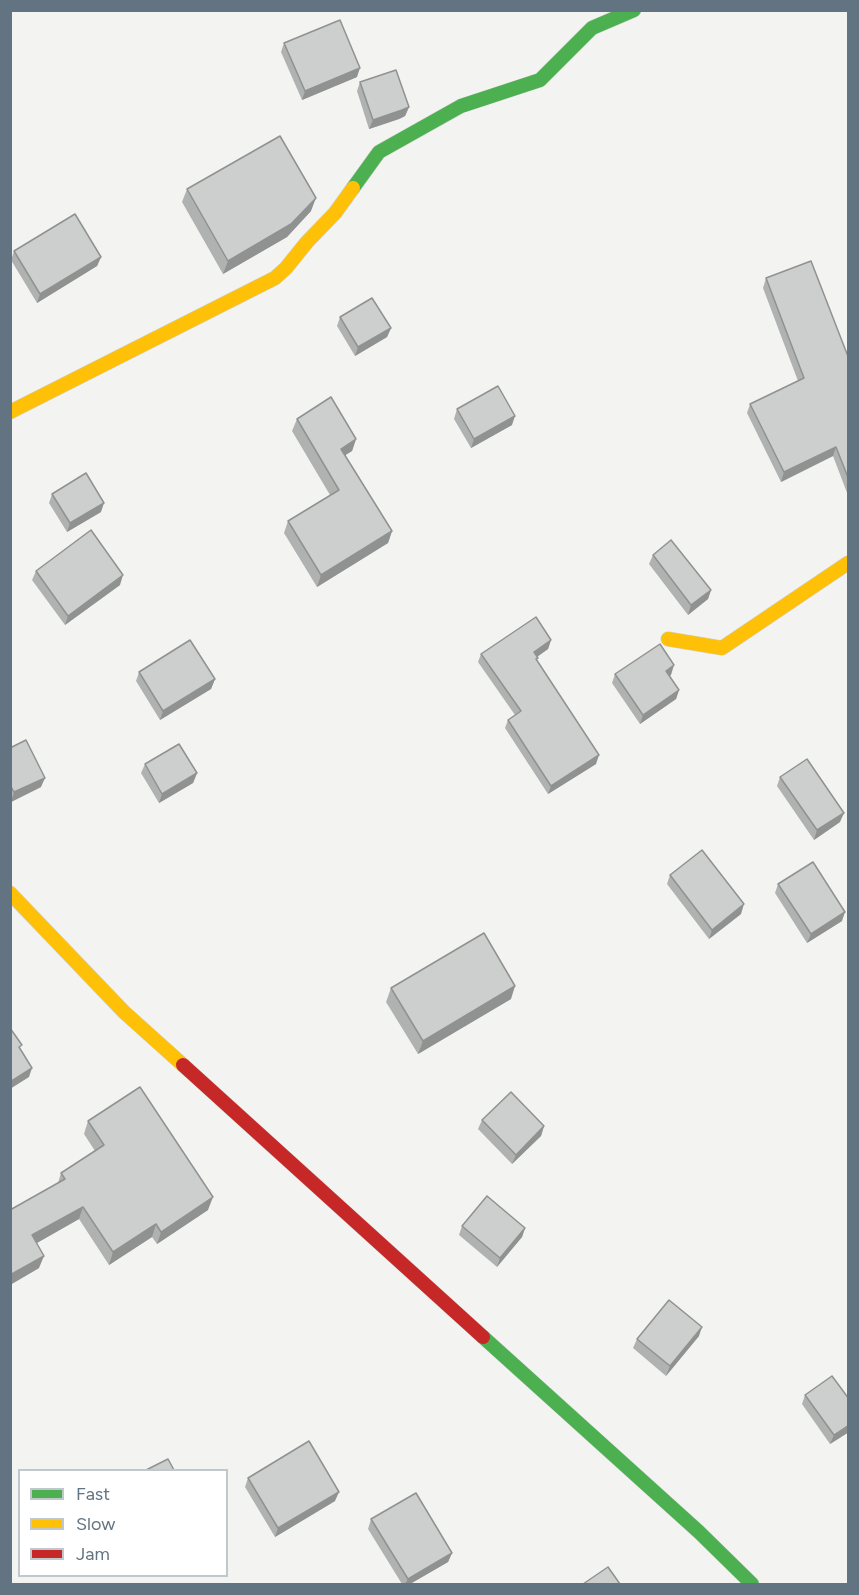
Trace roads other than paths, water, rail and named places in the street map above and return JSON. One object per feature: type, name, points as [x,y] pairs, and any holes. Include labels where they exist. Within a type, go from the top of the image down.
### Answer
[{"type":"street","points":[[10,412],[275,278],[335,213],[379,152],[461,106],[540,80],[592,28],[634,10]]},
{"type":"street","points":[[668,639],[722,648],[849,563]]},
{"type":"street","points":[[10,893],[124,1012],[690,1524],[752,1584]]}]
